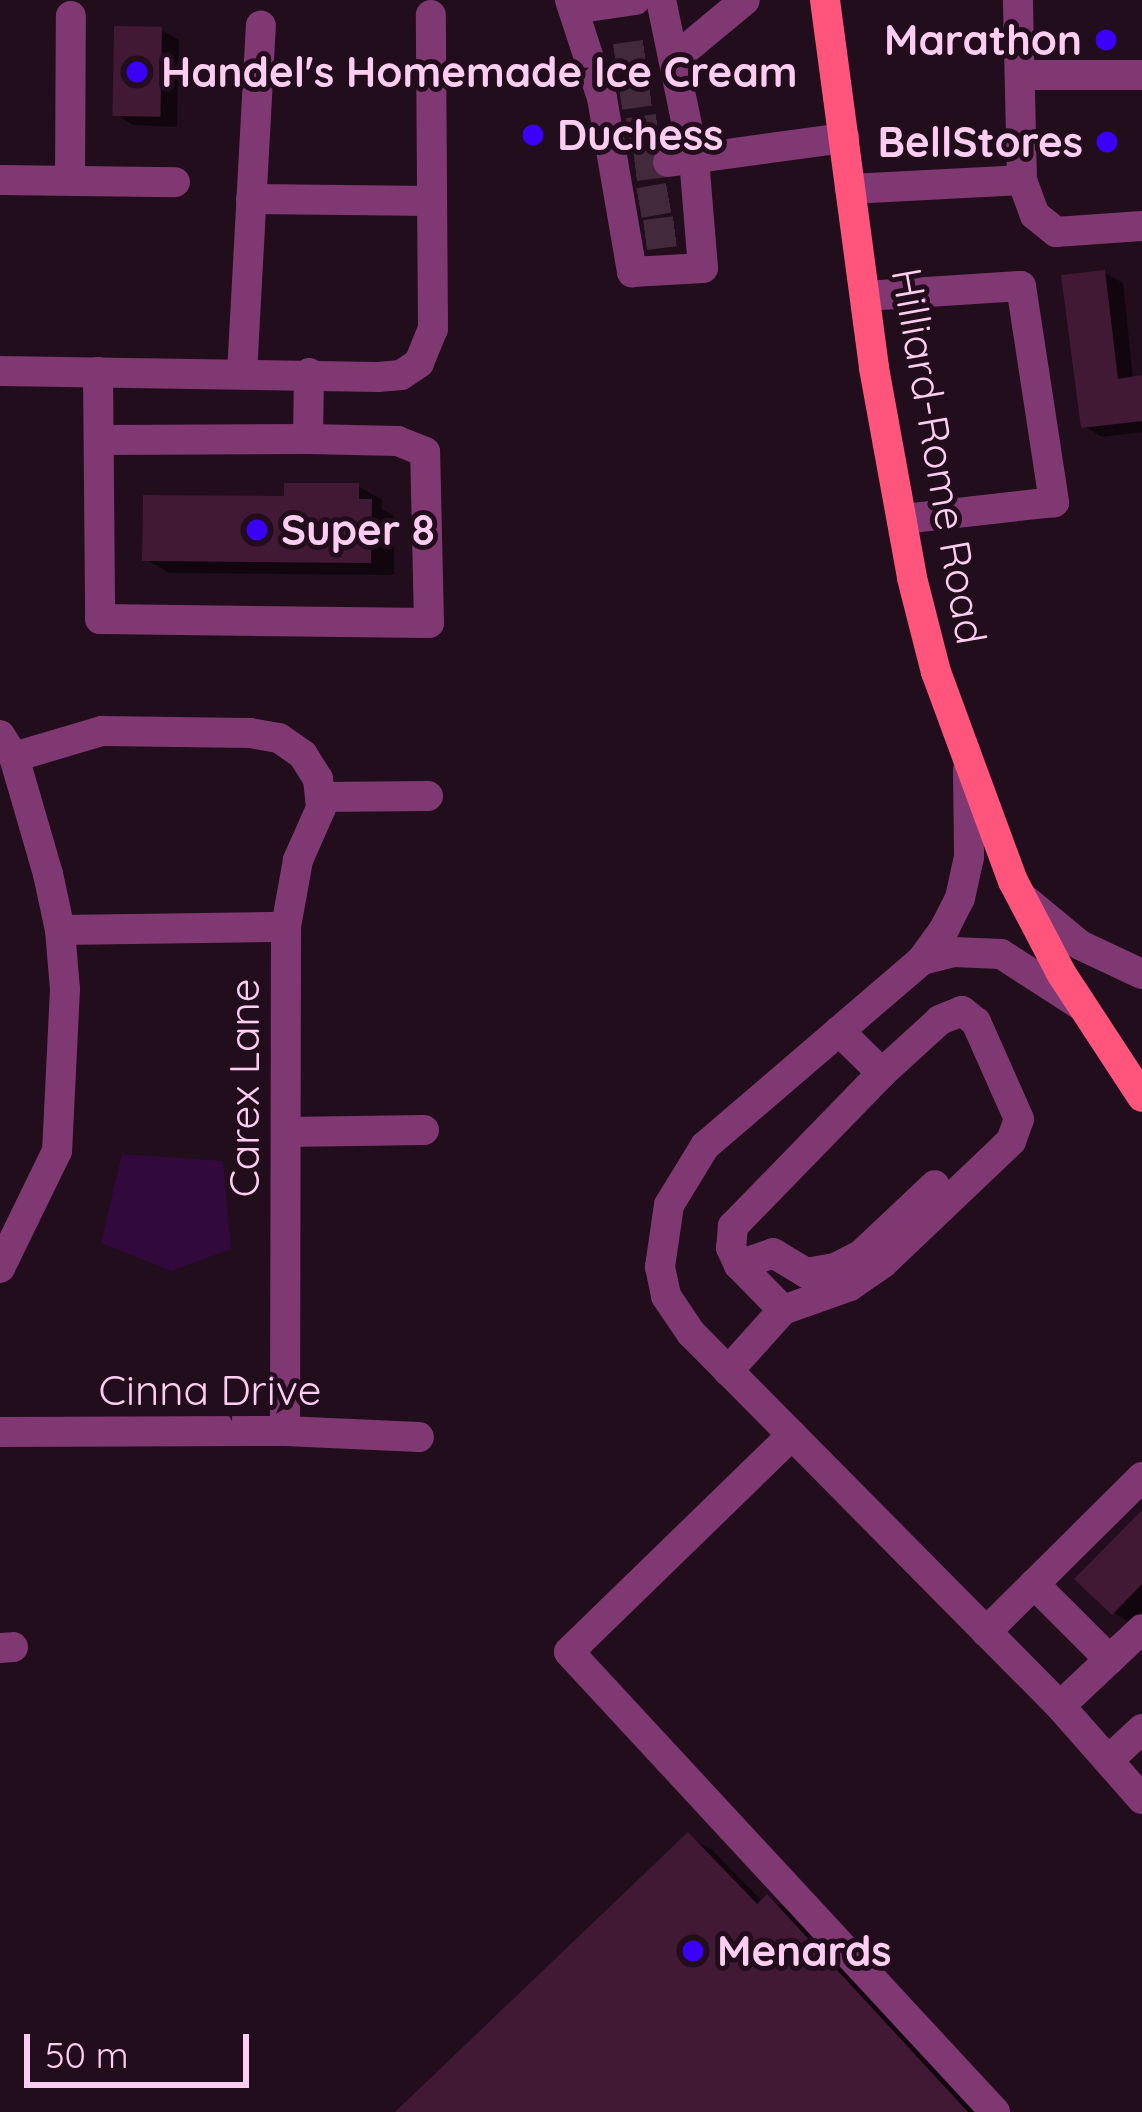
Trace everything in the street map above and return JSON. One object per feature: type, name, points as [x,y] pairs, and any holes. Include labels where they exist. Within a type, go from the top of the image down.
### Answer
[{"type":"main road","name":"Hilliard-Rome Road","points":[[825,0],[865,296],[923,627],[1021,896],[1082,1006],[1142,1096]]},
{"type":"street","points":[[635,0],[572,4],[603,61],[636,236],[632,272],[703,268],[690,230],[661,0]]},
{"type":"street","points":[[666,68],[745,0]]},
{"type":"street","points":[[1018,0],[1022,181],[1036,215],[1055,232],[1142,226]]},
{"type":"street","points":[[0,371],[401,376],[419,363],[433,329],[431,15]]},
{"type":"street","points":[[70,16],[70,182]]},
{"type":"street","points":[[242,374],[261,26]]},
{"type":"street","points":[[1020,75],[1142,75]]},
{"type":"street","points":[[681,161],[844,138]]},
{"type":"street","points":[[0,180],[176,182]]},
{"type":"street","points":[[850,189],[1022,181]]},
{"type":"street","points":[[251,200],[432,201]]},
{"type":"street","points":[[865,296],[1021,286],[1054,502],[902,519]]},
{"type":"street","points":[[98,372],[100,619],[429,623],[425,452],[398,441],[99,440]]},
{"type":"street","points":[[308,439],[309,373]]},
{"type":"street","points":[[0,1268],[57,1151],[65,989],[61,930],[7,746],[102,730],[250,733],[279,738],[303,755],[317,778],[320,797],[428,796]]},
{"type":"street","points":[[966,755],[971,814],[964,878],[945,928],[922,960],[705,1146],[668,1205],[659,1241],[666,1296],[691,1333],[1060,1706],[1142,1799]]},
{"type":"street","name":"Carex Lane","points":[[285,1431],[286,927],[298,860],[321,808],[320,797]]},
{"type":"street","points":[[1021,896],[1080,944],[1142,974]]},
{"type":"street","points":[[61,930],[286,927]]},
{"type":"street","points":[[922,960],[953,952],[1000,954],[1082,1006]]},
{"type":"street","points":[[728,1371],[783,1310],[850,1286],[883,1263],[1001,1150],[1019,1119],[976,1022],[962,1012],[940,1020],[882,1073],[733,1226],[730,1248],[739,1265],[783,1310]]},
{"type":"street","points":[[839,1031],[882,1073]]},
{"type":"street","points":[[286,1132],[424,1130]]},
{"type":"street","points":[[739,1265],[773,1253],[806,1273],[835,1268],[862,1254],[977,1145],[1001,1150]]},
{"type":"street","name":"Cinna Drive","points":[[0,1432],[285,1431],[419,1437]]},
{"type":"street","points":[[792,1435],[569,1652],[994,2112]]},
{"type":"street","points":[[986,1632],[1142,1477]]},
{"type":"street","points":[[1034,1584],[1110,1660]]},
{"type":"street","points":[[1060,1706],[1142,1629]]},
{"type":"street","points":[[1110,1759],[1142,1729]]},
{"type":"shaded area","points":[[122,1154],[223,1161],[231,1249],[171,1271],[101,1243]]},
{"type":"building","name":"Handel's Homemade Ice Cream","points":[[114,26],[162,27],[160,117],[112,116]]},
{"type":"building","points":[[1105,270],[1118,379],[1142,375],[1142,421],[1081,428],[1061,275]]},
{"type":"building","name":"Super 8","points":[[284,483],[359,483],[359,499],[372,499],[371,563],[142,561],[143,495],[284,496]]},
{"type":"building","points":[[1142,1510],[1142,1584],[1112,1615],[1074,1579]]},
{"type":"building","name":"Menards","points":[[688,1832],[757,1904],[767,1894],[968,2112],[395,2112]]},
{"type":"tunnel","points":[[615,59],[650,54]]},
{"type":"tunnel","points":[[620,95],[654,90]]},
{"type":"tunnel","points":[[628,133],[662,128]]},
{"type":"tunnel","points":[[635,166],[668,162]]},
{"type":"tunnel","points":[[639,203],[674,197]]},
{"type":"tunnel","points":[[645,235],[680,231]]},
{"type":"place","name":"Marathon","points":[[1106,40]]},
{"type":"place","name":"Handel's Homemade Ice Cream","points":[[137,72]]},
{"type":"place","name":"Duchess","points":[[533,135]]},
{"type":"place","name":"BellStores","points":[[1107,142]]},
{"type":"place","name":"Super 8","points":[[257,530]]},
{"type":"place","name":"Menards","points":[[693,1951]]}]
